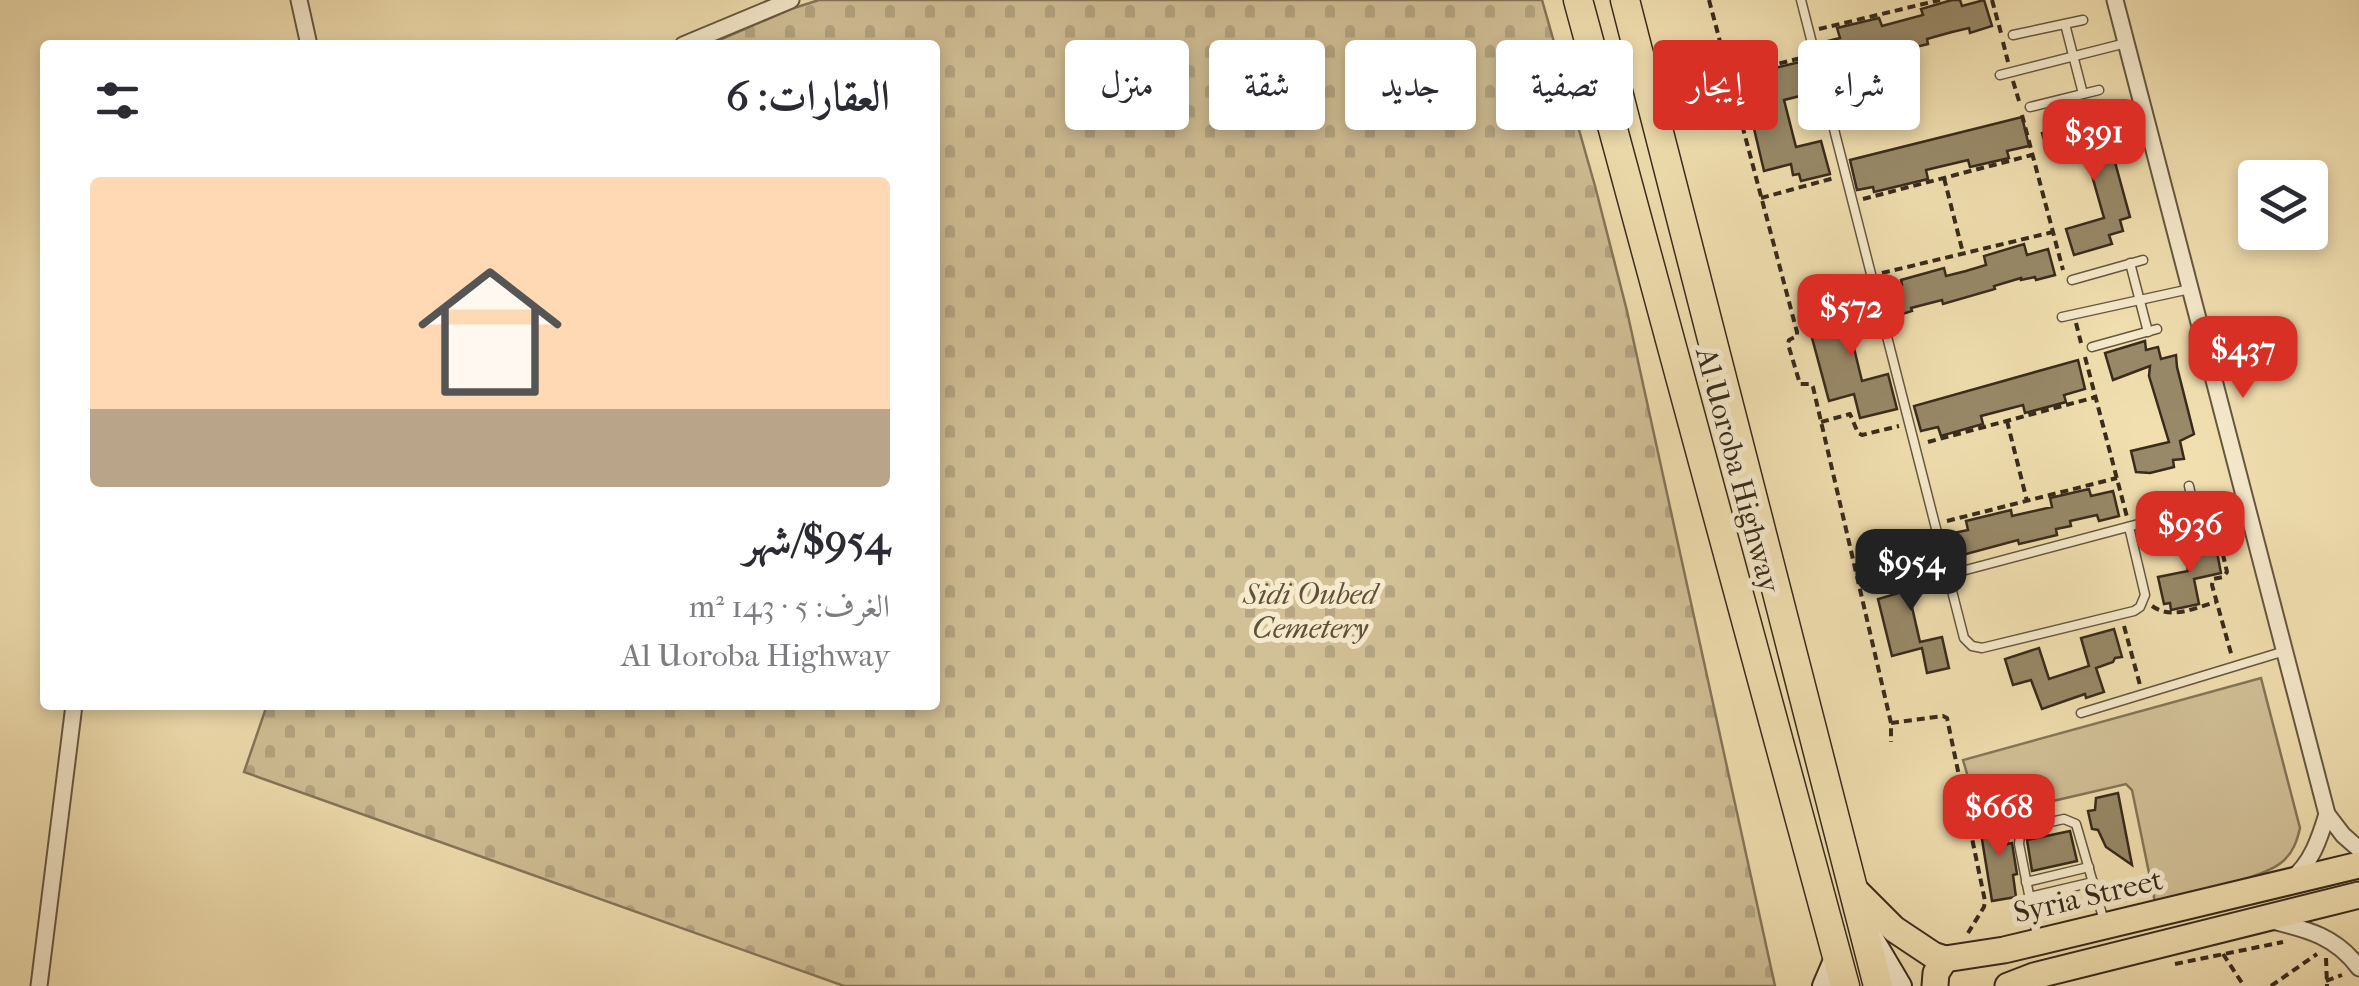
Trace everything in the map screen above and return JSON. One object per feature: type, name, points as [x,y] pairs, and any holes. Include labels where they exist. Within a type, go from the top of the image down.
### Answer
[{"type":"highway","name":"Al Uoroba Highway","points":[[1578,0],[1845,986]]},
{"type":"highway","name":"Al Uoroba Highway","points":[[1625,0],[1878,986]]},
{"type":"main road","name":"Syria Street","points":[[1945,958],[2038,942],[2359,865]]},
{"type":"main road","points":[[1853,888],[1894,928],[1945,958],[1936,973],[1935,986]]},
{"type":"main road","points":[[2008,986],[2034,976],[2359,894]]},
{"type":"main road","name":"Al Uoroba Highway","points":[[1862,924],[1900,986]]},
{"type":"main road","points":[[1824,986],[1836,958]]},
{"type":"main road","name":"Al Uoroba Highway","points":[[1834,986],[1836,958]]},
{"type":"street","points":[[299,0],[307,40]]},
{"type":"street","points":[[695,40],[790,0]]},
{"type":"street","points":[[2115,0],[2327,814],[2359,850]]},
{"type":"street","points":[[39,986],[73,710]]},
{"type":"street","points":[[2284,883],[2297,875],[2307,861],[2327,814]]},
{"type":"street","points":[[2263,919],[2321,934],[2345,951],[2354,970]]},
{"type":"lane","points":[[1801,0],[1811,40]]},
{"type":"lane","points":[[2013,35],[2083,20]]},
{"type":"lane","points":[[2065,24],[2082,94]]},
{"type":"lane","points":[[2000,75],[2126,43]]},
{"type":"lane","points":[[2030,106],[2099,90]]},
{"type":"lane","points":[[1834,130],[1967,643],[1977,648],[2134,611],[2144,601],[2144,588],[2129,526]]},
{"type":"lane","points":[[2072,280],[2144,260]]},
{"type":"lane","points":[[2092,347],[2152,330],[2130,264]]},
{"type":"lane","points":[[2062,317],[2190,288]]},
{"type":"lane","points":[[2189,486],[2194,509]]},
{"type":"lane","points":[[1947,575],[2244,496]]},
{"type":"lane","points":[[2080,713],[2285,651]]},
{"type":"lane","points":[[2038,942],[2018,839],[2023,830],[2068,818],[2076,824],[2080,851],[2089,868],[2105,926]]},
{"type":"lane","points":[[2023,868],[2034,860]]},
{"type":"lane","points":[[2026,882],[2089,868]]},
{"type":"lane","points":[[2030,897],[2093,882]]},
{"type":"path","points":[[1709,0],[1720,40]]},
{"type":"path","points":[[1898,0],[1900,10]]},
{"type":"path","points":[[1809,32],[1940,0]]},
{"type":"path","points":[[1992,0],[2129,526]]},
{"type":"path","points":[[1743,130],[1797,332],[1788,344],[1800,384],[1812,385],[1821,422],[1891,723],[1891,742]]},
{"type":"path","points":[[1852,202],[2032,154]]},
{"type":"path","points":[[1761,198],[1845,175]]},
{"type":"path","points":[[1944,178],[1963,253]]},
{"type":"path","points":[[1871,276],[2052,232]]},
{"type":"path","points":[[1914,446],[2096,398]]},
{"type":"path","points":[[1821,422],[1850,414],[1862,436],[1908,423]]},
{"type":"path","points":[[2006,421],[2028,501]]},
{"type":"path","points":[[1934,524],[2117,478]]},
{"type":"path","points":[[2211,505],[2227,570],[2225,576],[2212,581],[2234,667]]},
{"type":"path","points":[[2144,601],[2169,614],[2216,602]]},
{"type":"path","points":[[2121,614],[2142,694]]},
{"type":"path","points":[[1891,723],[1947,718],[1985,900],[1966,936]]},
{"type":"path","points":[[2170,966],[2294,940]]},
{"type":"path","points":[[2271,986],[2326,948],[2327,984],[2354,970]]},
{"type":"path","points":[[2222,954],[2244,986]]},
{"type":"green space","name":"Sidi Oubed Cemetery","points":[[819,0],[1542,0],[1553,40],[1496,40],[1496,130],[1579,130],[1627,311],[1775,986],[844,986],[244,772],[265,710],[940,710],[940,40],[720,40]]},
{"type":"green space","points":[[2261,678],[2300,828],[2289,855],[2272,868],[2222,886],[2155,902],[2132,790],[2126,784],[1980,818],[1963,760]]},
{"type":"building","points":[[1952,0],[1960,0],[1962,6],[1984,0],[1992,26],[1970,33],[1969,28],[1952,32],[1927,39],[1928,44],[1920,46],[1920,40],[1832,40],[1840,38],[1837,28],[1879,18],[1882,26],[1923,15],[1921,9]]},
{"type":"building","points":[[1798,62],[1798,96],[1784,100],[1796,147],[1821,141],[1830,174],[1801,181],[1799,174],[1793,175],[1791,164],[1764,171],[1754,130],[1778,130],[1778,67]]},
{"type":"building","points":[[2022,117],[2029,146],[2007,151],[2009,158],[1970,167],[1968,160],[1926,170],[1928,179],[1874,192],[1873,187],[1857,190],[1850,160]]},
{"type":"building","points":[[2093,118],[2098,136],[2107,133],[2130,217],[2120,220],[2123,231],[2109,235],[2112,244],[2074,255],[2066,229],[2104,218],[2083,144],[2048,154],[2042,133]]},
{"type":"building","points":[[2024,244],[2027,255],[2048,249],[2055,275],[2036,280],[2021,278],[1943,304],[1942,300],[1911,308],[1912,311],[1890,318],[1883,291],[1902,285],[1901,280],[1944,268],[1946,276],[1966,271],[1986,265],[1984,256]]},
{"type":"building","points":[[1869,295],[1877,329],[1851,336],[1862,381],[1888,374],[1897,409],[1860,418],[1854,394],[1829,401],[1811,334],[1836,327],[1830,304]]},
{"type":"building","points":[[2145,341],[2146,350],[2158,347],[2161,359],[2176,355],[2194,434],[2180,441],[2184,459],[2173,460],[2174,467],[2150,473],[2136,472],[2131,451],[2169,442],[2149,376],[2150,366],[2113,380],[2105,353]]},
{"type":"building","points":[[2078,360],[2085,389],[2064,395],[2066,402],[2025,413],[2023,405],[1981,416],[1983,424],[1941,436],[1938,427],[1921,431],[1914,406]]},
{"type":"building","points":[[2089,489],[2091,496],[2113,491],[2119,516],[2099,521],[2097,515],[2070,521],[2071,526],[2056,529],[2057,535],[2019,544],[2018,540],[1955,557],[1949,534],[1968,530],[1966,521],[2011,510],[2012,516],[2052,507],[2050,498]]},
{"type":"building","points":[[2210,540],[2212,548],[2216,547],[2221,573],[2194,579],[2199,604],[2171,610],[2170,603],[2164,604],[2158,577],[2188,571],[2183,546]]},
{"type":"building","points":[[1926,554],[1934,588],[1909,594],[1920,642],[1942,637],[1949,668],[1927,673],[1922,648],[1892,656],[1878,599],[1899,593],[1892,563]]},
{"type":"building","points":[[2114,629],[2122,657],[2096,668],[2104,692],[2086,698],[2085,694],[2042,709],[2031,680],[2013,685],[2005,659],[2039,648],[2049,679],[2089,666],[2081,638]]},
{"type":"building","points":[[2118,793],[2132,865],[2106,847],[2098,830],[2092,829],[2088,811],[2095,810],[2096,798]]},
{"type":"building","points":[[2003,816],[2017,874],[2013,875],[2016,897],[1992,901],[1979,821]]},
{"type":"building","points":[[2070,831],[2077,861],[2032,871],[2027,840]]}]
